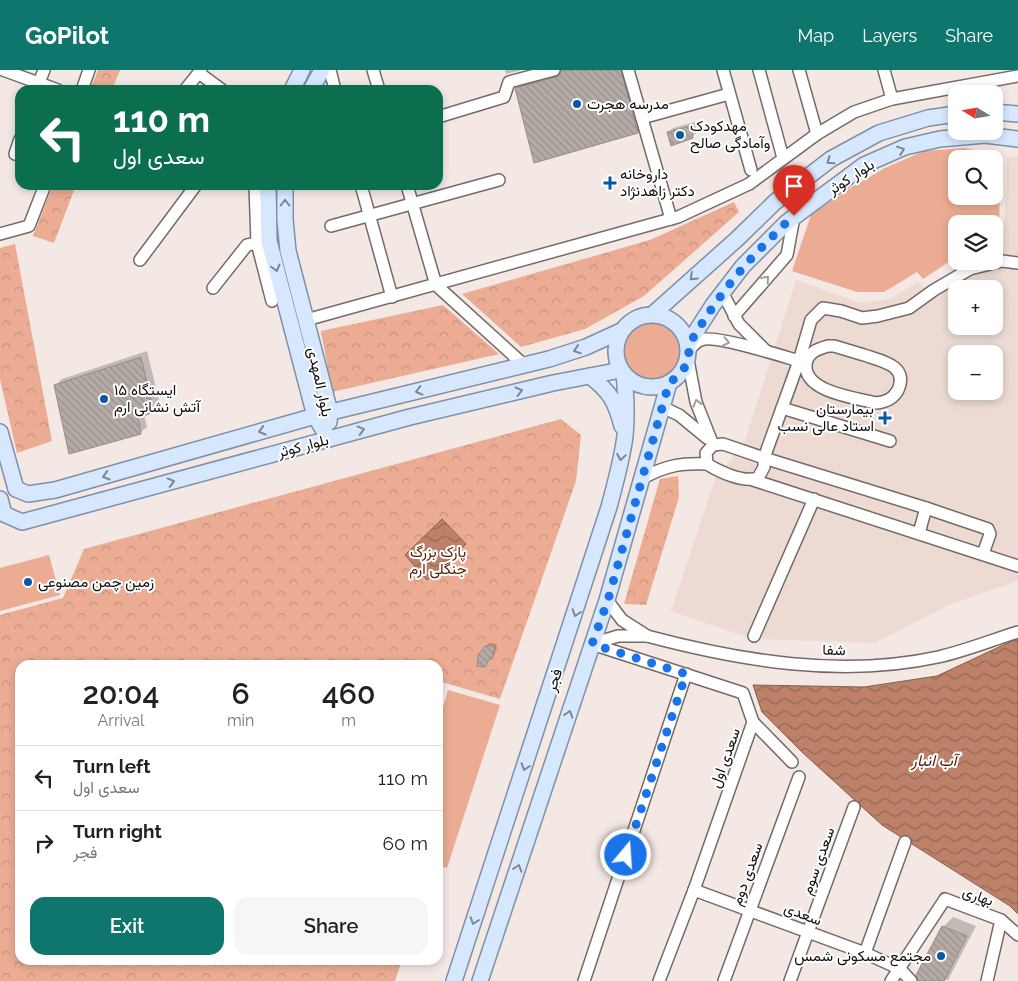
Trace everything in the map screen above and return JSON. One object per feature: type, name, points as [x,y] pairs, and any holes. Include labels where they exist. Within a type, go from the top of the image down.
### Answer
[{"type":"main road","points":[[294,85],[302,70]]},
{"type":"main road","points":[[314,85],[322,70]]},
{"type":"main road","points":[[1003,113],[1018,114]]},
{"type":"main road","name":"بلوار کوثر","points":[[653,314],[775,202],[831,159],[879,133],[928,118],[948,115]]},
{"type":"main road","name":"بلوار کوثر","points":[[688,351],[722,292],[743,266],[794,216],[864,165],[905,148],[940,139],[985,135],[1018,139]]},
{"type":"main road","name":"بلوار المهدی","points":[[268,190],[263,242],[329,439]]},
{"type":"main road","name":"بلوار المهدی","points":[[285,190],[284,220],[288,251],[306,320],[322,414]]},
{"type":"main road","points":[[724,248],[723,257],[728,264],[735,267],[743,266]]},
{"type":"main road","points":[[653,314],[663,316],[676,323],[685,335],[688,351],[680,373],[669,383],[657,387],[645,386],[634,382],[623,372],[616,351],[617,341],[621,332],[630,322],[653,314]]},
{"type":"main road","name":"بلوار کوثر","points":[[16,489],[28,494],[55,490],[322,414],[549,359],[586,347],[621,332]]},
{"type":"main road","name":"بلوار کوثر","points":[[0,497],[4,514],[22,522],[329,439],[543,385],[623,372]]},
{"type":"main road","name":"فجر","points":[[454,981],[598,545],[619,470],[625,436],[626,415],[623,372]]},
{"type":"main road","points":[[590,376],[607,390],[618,412],[625,436]]},
{"type":"main road","name":"فجر","points":[[480,981],[608,600],[669,383]]},
{"type":"main road","points":[[0,432],[16,489],[0,497]]},
{"type":"street","points":[[3,70],[34,85]]},
{"type":"street","points":[[39,85],[44,70]]},
{"type":"street","points":[[84,85],[89,70]]},
{"type":"street","points":[[330,70],[334,85]]},
{"type":"street","points":[[373,70],[378,85]]},
{"type":"street","points":[[443,115],[504,97],[509,82],[554,70]]},
{"type":"street","points":[[628,70],[670,219]]},
{"type":"street","points":[[723,70],[751,170]]},
{"type":"street","points":[[759,70],[783,158]]},
{"type":"street","points":[[799,70],[817,134]]},
{"type":"street","points":[[884,70],[892,99]]},
{"type":"street","points":[[189,85],[200,72],[216,85]]},
{"type":"street","points":[[306,320],[670,219],[749,184],[817,134],[854,112],[892,99],[1018,76]]},
{"type":"street","points":[[642,118],[730,94]]},
{"type":"street","points":[[331,226],[499,180]]},
{"type":"street","points":[[0,234],[29,226],[43,190]]},
{"type":"street","points":[[140,260],[192,190]]},
{"type":"street","points":[[256,190],[272,301]]},
{"type":"street","points":[[362,190],[392,297]]},
{"type":"street","points":[[408,190],[436,285],[524,365]]},
{"type":"street","points":[[734,316],[787,255],[794,216]]},
{"type":"street","points":[[213,288],[247,246],[263,242]]},
{"type":"street","points":[[753,480],[758,478],[764,467],[764,458],[782,408],[802,365],[811,320],[823,308],[841,311],[862,318],[886,314],[909,308],[934,290],[970,269],[1002,261],[1018,263]]},
{"type":"street","points":[[722,292],[734,316],[751,337],[767,352]]},
{"type":"street","points":[[713,445],[696,402],[688,351],[701,339],[710,339],[767,352],[802,365],[810,379],[820,388],[876,403],[885,402],[894,396],[899,388],[901,378],[896,369],[889,363],[834,346],[815,350],[802,365]]},
{"type":"street","points":[[662,407],[695,426],[713,445]]},
{"type":"street","points":[[782,408],[890,442]]},
{"type":"street","points":[[707,464],[706,453],[713,445],[723,444],[926,508],[988,529],[990,534],[982,554]]},
{"type":"street","points":[[643,478],[665,467],[678,464],[707,464],[717,470],[814,498],[1018,566]]},
{"type":"street","points":[[754,636],[814,498]]},
{"type":"street","points":[[919,533],[926,508]]},
{"type":"street","points":[[608,600],[622,620],[647,636]]},
{"type":"street","name":"شفا","points":[[647,636],[698,649],[761,661],[832,666],[889,665],[938,657],[1018,632]]},
{"type":"street","points":[[592,644],[618,636],[647,636]]},
{"type":"street","name":"سعدی اول","points":[[592,644],[743,693],[753,722],[694,890],[659,981]]},
{"type":"street","points":[[584,981],[686,674]]},
{"type":"street","points":[[753,722],[792,762]]},
{"type":"street","name":"سعدی دوم","points":[[724,981],[799,777]]},
{"type":"street","name":"سعدی سوم","points":[[790,981],[854,807]]},
{"type":"street","points":[[865,953],[905,842]]},
{"type":"street","name":"سعدی","points":[[694,890],[865,953],[900,969]]},
{"type":"street","name":"بهاری","points":[[900,969],[945,900],[1002,920],[1018,935]]},
{"type":"street","points":[[987,981],[1002,920]]},
{"type":"street","points":[[891,981],[900,969],[912,981]]},
{"type":"shaded area","name":"بیمارستان استاد عالی نسب","points":[[1007,157],[1018,157],[1018,581],[951,604],[875,643],[753,639],[671,611],[715,479],[744,444],[796,280],[860,303],[890,299],[918,282],[925,290],[953,270],[1003,270]]},
{"type":"green space","points":[[98,70],[120,70],[114,85],[92,85]]},
{"type":"green space","points":[[964,148],[974,150],[948,150],[948,205],[999,205],[999,215],[948,215],[948,262],[923,279],[917,272],[884,292],[857,292],[792,271],[811,215],[850,188],[885,168],[924,151]]},
{"type":"green space","points":[[51,190],[74,190],[54,243],[33,236]]},
{"type":"green space","points":[[734,202],[739,212],[644,296],[585,329],[521,347],[462,294],[650,240]]},
{"type":"green space","points":[[15,244],[52,441],[17,453],[0,379],[0,248]]},
{"type":"green space","points":[[443,305],[499,354],[332,392],[321,331]]},
{"type":"green space","points":[[653,319],[669,324],[674,328],[678,333],[683,349],[678,365],[674,370],[669,374],[653,379],[637,374],[632,370],[628,365],[623,349],[628,333],[632,328],[637,324]]},
{"type":"green space","name":"پارک بزرگ جنگلی ارم","points":[[561,419],[581,435],[576,481],[500,699],[443,682],[443,660],[15,660],[15,965],[400,965],[395,981],[0,981],[0,615],[63,598],[84,549]]},
{"type":"green space","points":[[678,476],[679,497],[646,605],[624,604],[660,479]]},
{"type":"green space","name":"زمین چمن مصنوعی","points":[[49,555],[60,595],[0,611],[0,568]]},
{"type":"green space","points":[[448,690],[500,705],[447,868],[443,867],[443,707]]},
{"type":"water","points":[[442,519],[466,544],[427,580],[405,555]]},
{"type":"water","name":"آب انبار","points":[[1018,638],[1018,914],[1010,906],[882,825],[803,753],[762,712],[753,685],[864,687],[937,676]]},
{"type":"building","name":"مدرسه هجرت","points":[[561,70],[621,70],[638,133],[534,163],[515,88],[556,77],[560,75]]},
{"type":"building","name":"مهدکودک وآمادگی صالح","points":[[691,126],[693,138],[671,146],[667,132]]},
{"type":"building","name":"ایستگاه ۱۵ آتش نشانی ارم","points":[[141,357],[154,412],[138,418],[141,434],[69,454],[54,385]]},
{"type":"building","points":[[485,646],[495,647],[492,659],[490,658],[485,667],[477,666],[478,655]]},
{"type":"building","name":"مجتمع مسکونی شمس","points":[[942,926],[967,936],[944,981],[918,981],[916,975]]},
{"type":"place","name":"مدرسه هجرت","points":[[577,104]]},
{"type":"place","name":"مهدکودک وآمادگی صالح","points":[[680,135]]},
{"type":"place","name":"داروخانه دکتر زاهدنژاد","points":[[610,183]]},
{"type":"place","name":"ایستگاه ۱۵ آتش نشانی ارم","points":[[104,399]]},
{"type":"place","name":"بیمارستان استاد عالی نسب","points":[[885,418]]},
{"type":"place","name":"زمین چمن مصنوعی","points":[[28,582]]},
{"type":"place","name":"مجتمع مسکونی شمس","points":[[941,956]]},
{"type":"route","points":[[626,855],[686,674],[592,644],[608,600],[669,383],[684,369],[688,360],[688,344],[722,292],[743,266],[794,216]]}]
